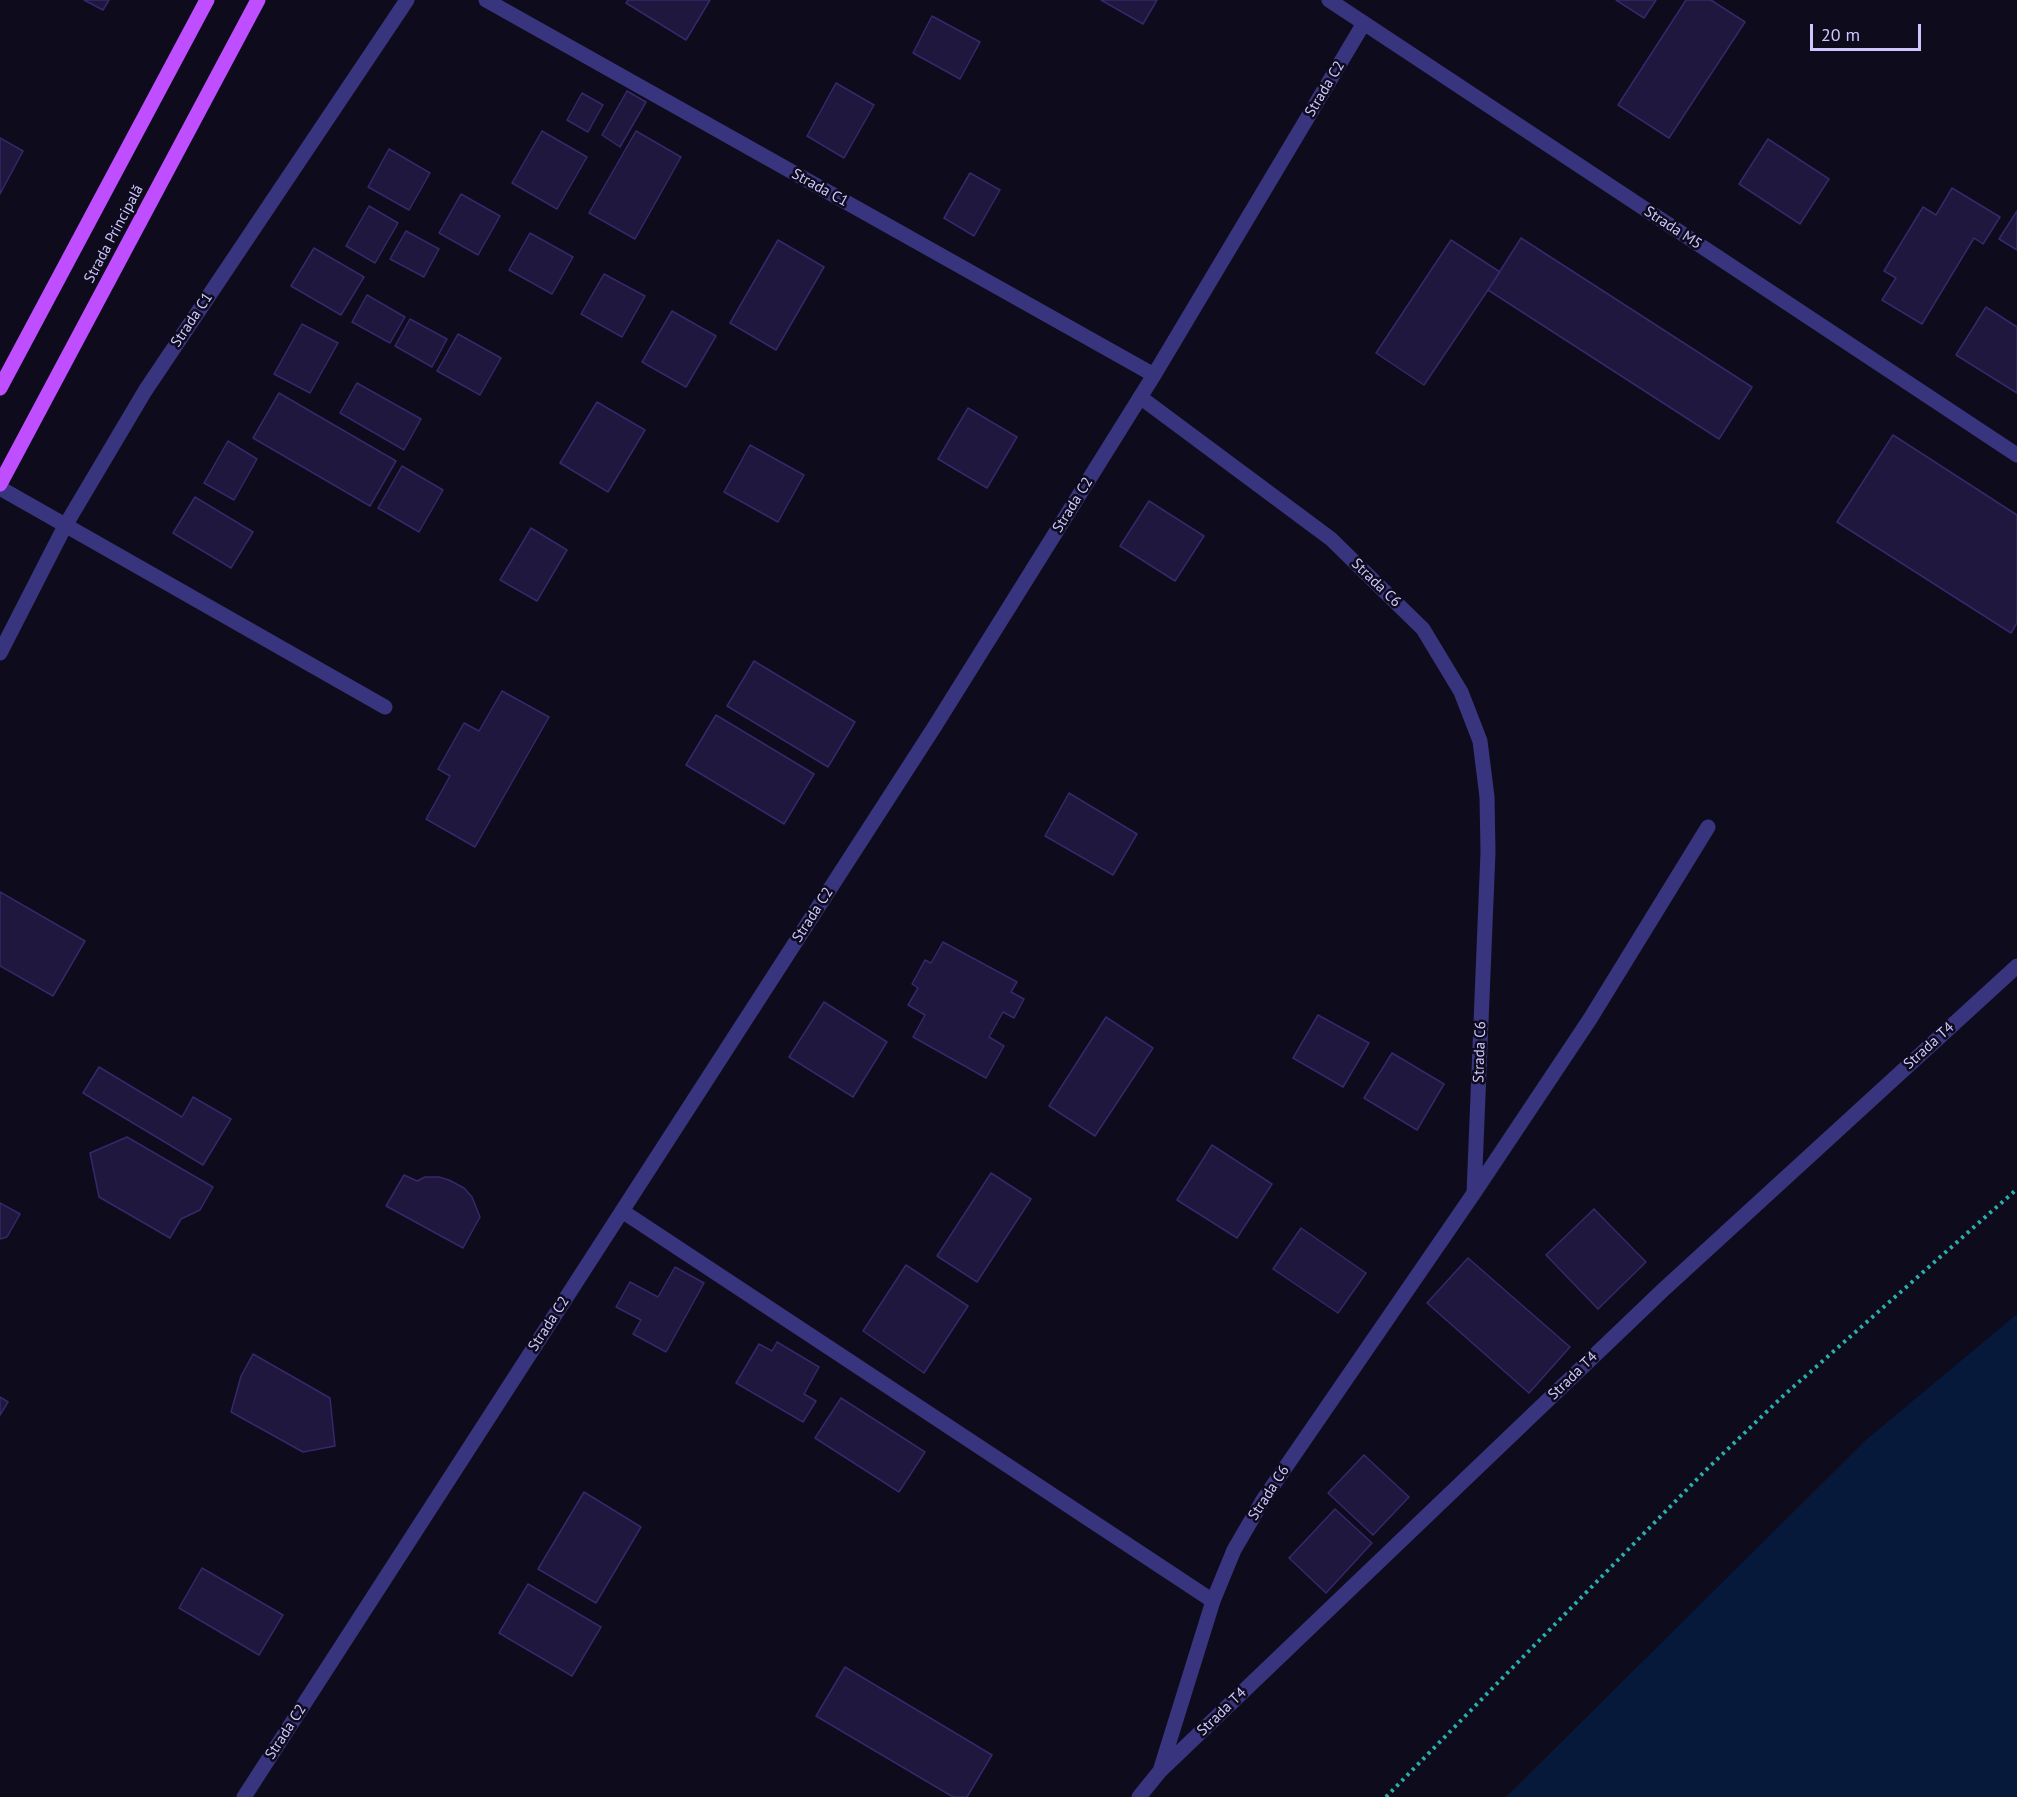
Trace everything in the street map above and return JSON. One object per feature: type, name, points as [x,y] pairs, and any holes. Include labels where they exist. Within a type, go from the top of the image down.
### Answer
[{"type":"main road","name":"Strada Principală","points":[[0,388],[207,0]]},
{"type":"main road","name":"Strada Principală","points":[[0,486],[258,0]]},
{"type":"street","name":"Strada C1","points":[[0,654],[65,526],[145,391],[407,0]]},
{"type":"street","name":"Strada C1","points":[[486,0],[1154,375]]},
{"type":"street","name":"Strada M5","points":[[1329,0],[2017,455]]},
{"type":"street","name":"Strada C2","points":[[244,1797],[935,726],[1154,375],[1364,23]]},
{"type":"street","name":"Strada C6","points":[[1140,397],[1330,540],[1423,629],[1461,692],[1480,741],[1486,797],[1488,852],[1474,1193],[1263,1500],[1234,1550],[1213,1601],[1160,1771]]},
{"type":"street","points":[[0,486],[65,526],[385,707]]},
{"type":"street","points":[[1474,1193],[1590,1019],[1708,827]]},
{"type":"street","name":"Strada T4","points":[[1138,1797],[1160,1771],[1663,1290],[2017,966]]},
{"type":"street","points":[[622,1211],[1213,1601]]},
{"type":"path","points":[[1386,1797],[1706,1470],[1782,1397],[2017,1189]]},
{"type":"water","points":[[2017,1314],[2017,1797],[1506,1797],[1867,1439]]},
{"type":"building","points":[[84,0],[109,0],[103,10]]},
{"type":"building","points":[[628,0],[710,0],[686,40],[626,3]]},
{"type":"building","points":[[1101,0],[1157,0],[1143,24]]},
{"type":"building","points":[[1616,0],[1656,0],[1644,18]]},
{"type":"building","points":[[1686,0],[1711,0],[1745,22],[1669,138],[1618,105]]},
{"type":"building","points":[[932,16],[980,42],[960,79],[913,53]]},
{"type":"building","points":[[836,83],[874,105],[844,158],[807,136]]},
{"type":"building","points":[[627,91],[646,102],[620,147],[602,135]]},
{"type":"building","points":[[582,93],[603,105],[588,132],[567,120]]},
{"type":"building","points":[[542,131],[587,157],[557,209],[512,183]]},
{"type":"building","points":[[636,131],[681,157],[635,239],[589,213]]},
{"type":"building","points":[[0,138],[23,151],[0,194]]},
{"type":"building","points":[[1768,139],[1829,179],[1800,224],[1739,184]]},
{"type":"building","points":[[389,149],[430,173],[409,210],[368,187]]},
{"type":"building","points":[[970,173],[1000,190],[974,236],[944,218]]},
{"type":"building","points":[[1952,188],[2000,217],[1983,244],[1974,238],[1922,324],[1882,300],[1896,278],[1884,271],[1923,207],[1936,215]]},
{"type":"building","points":[[461,194],[500,216],[478,255],[439,233]]},
{"type":"building","points":[[369,206],[398,223],[375,263],[346,246]]},
{"type":"building","points":[[2017,211],[2017,250],[1999,239]]},
{"type":"building","points":[[406,231],[439,249],[424,277],[390,259]]},
{"type":"building","points":[[530,233],[573,257],[552,294],[509,270]]},
{"type":"building","points":[[1521,238],[1752,387],[1719,439],[1488,290]]},
{"type":"building","points":[[778,240],[824,267],[776,350],[730,323]]},
{"type":"building","points":[[1451,240],[1500,272],[1424,385],[1376,353]]},
{"type":"building","points":[[314,248],[364,277],[341,315],[291,286]]},
{"type":"building","points":[[604,274],[645,296],[622,337],[581,314]]},
{"type":"building","points":[[367,295],[405,317],[390,343],[352,322]]},
{"type":"building","points":[[1986,307],[2017,327],[2017,393],[1956,355]]},
{"type":"building","points":[[672,311],[716,336],[686,387],[642,362]]},
{"type":"building","points":[[410,319],[447,339],[432,367],[395,346]]},
{"type":"building","points":[[302,324],[338,343],[310,393],[274,374]]},
{"type":"building","points":[[458,334],[501,358],[480,395],[437,371]]},
{"type":"building","points":[[357,383],[421,419],[404,450],[340,413]]},
{"type":"building","points":[[279,393],[396,461],[370,506],[253,438]]},
{"type":"building","points":[[597,402],[645,430],[608,492],[560,463]]},
{"type":"building","points":[[968,408],[1017,437],[987,488],[938,459]]},
{"type":"building","points":[[1893,435],[2017,515],[2017,623],[2011,633],[1837,522]]},
{"type":"building","points":[[228,441],[257,459],[234,500],[204,483]]},
{"type":"building","points":[[750,445],[804,475],[778,522],[724,492]]},
{"type":"building","points":[[402,466],[443,490],[419,532],[378,508]]},
{"type":"building","points":[[195,497],[253,532],[231,568],[173,533]]},
{"type":"building","points":[[1149,501],[1204,536],[1175,581],[1120,546]]},
{"type":"building","points":[[531,528],[567,550],[537,601],[500,580]]},
{"type":"building","points":[[754,661],[855,722],[828,767],[727,706]]},
{"type":"building","points":[[502,691],[549,717],[475,847],[426,819],[450,776],[438,769],[464,723],[479,731]]},
{"type":"building","points":[[716,715],[814,774],[784,824],[686,765]]},
{"type":"building","points":[[1069,793],[1137,834],[1113,875],[1045,836]]},
{"type":"building","points":[[0,892],[85,941],[53,996],[0,966]]},
{"type":"building","points":[[943,942],[1017,982],[1011,992],[1024,999],[1014,1018],[1003,1012],[989,1037],[1004,1046],[986,1078],[913,1037],[925,1015],[908,1005],[918,988],[912,984],[925,960],[931,963]]},
{"type":"building","points":[[824,1002],[887,1042],[853,1097],[789,1057]]},
{"type":"building","points":[[1318,1015],[1369,1043],[1343,1087],[1293,1058]]},
{"type":"building","points":[[1106,1017],[1153,1048],[1095,1136],[1049,1106]]},
{"type":"building","points":[[1392,1053],[1444,1084],[1417,1130],[1364,1098]]},
{"type":"building","points":[[99,1067],[182,1117],[193,1097],[231,1119],[203,1165],[83,1093]]},
{"type":"building","points":[[127,1137],[213,1187],[200,1210],[181,1219],[170,1238],[99,1197],[90,1153]]},
{"type":"building","points":[[1212,1145],[1272,1184],[1237,1238],[1177,1200]]},
{"type":"building","points":[[991,1173],[1031,1199],[977,1282],[937,1256]]},
{"type":"building","points":[[404,1175],[417,1181],[425,1177],[449,1180],[464,1188],[472,1197],[480,1217],[463,1248],[386,1206]]},
{"type":"building","points":[[0,1203],[20,1214],[7,1237],[0,1239]]},
{"type":"building","points":[[1594,1209],[1646,1262],[1598,1309],[1546,1255]]},
{"type":"building","points":[[1301,1228],[1366,1273],[1338,1313],[1273,1269]]},
{"type":"building","points":[[1468,1258],[1570,1347],[1529,1393],[1427,1303]]},
{"type":"building","points":[[906,1265],[968,1306],[924,1373],[863,1331]]},
{"type":"building","points":[[675,1267],[704,1283],[666,1352],[633,1334],[641,1320],[616,1307],[630,1282],[658,1297]]},
{"type":"building","points":[[777,1342],[819,1367],[804,1394],[816,1401],[803,1422],[736,1383],[759,1344],[772,1351]]},
{"type":"building","points":[[253,1354],[330,1398],[335,1446],[303,1452],[231,1412],[241,1376]]},
{"type":"building","points":[[0,1397],[8,1402],[0,1415]]},
{"type":"building","points":[[841,1398],[925,1452],[899,1492],[815,1438]]},
{"type":"building","points":[[1364,1455],[1409,1497],[1373,1535],[1328,1493]]},
{"type":"building","points":[[584,1492],[641,1527],[596,1603],[538,1569]]},
{"type":"building","points":[[1335,1509],[1372,1543],[1326,1593],[1289,1558]]},
{"type":"building","points":[[202,1568],[283,1615],[259,1655],[179,1608]]},
{"type":"building","points":[[528,1584],[601,1627],[572,1676],[499,1633]]},
{"type":"building","points":[[845,1667],[992,1755],[967,1797],[953,1797],[816,1716]]}]
